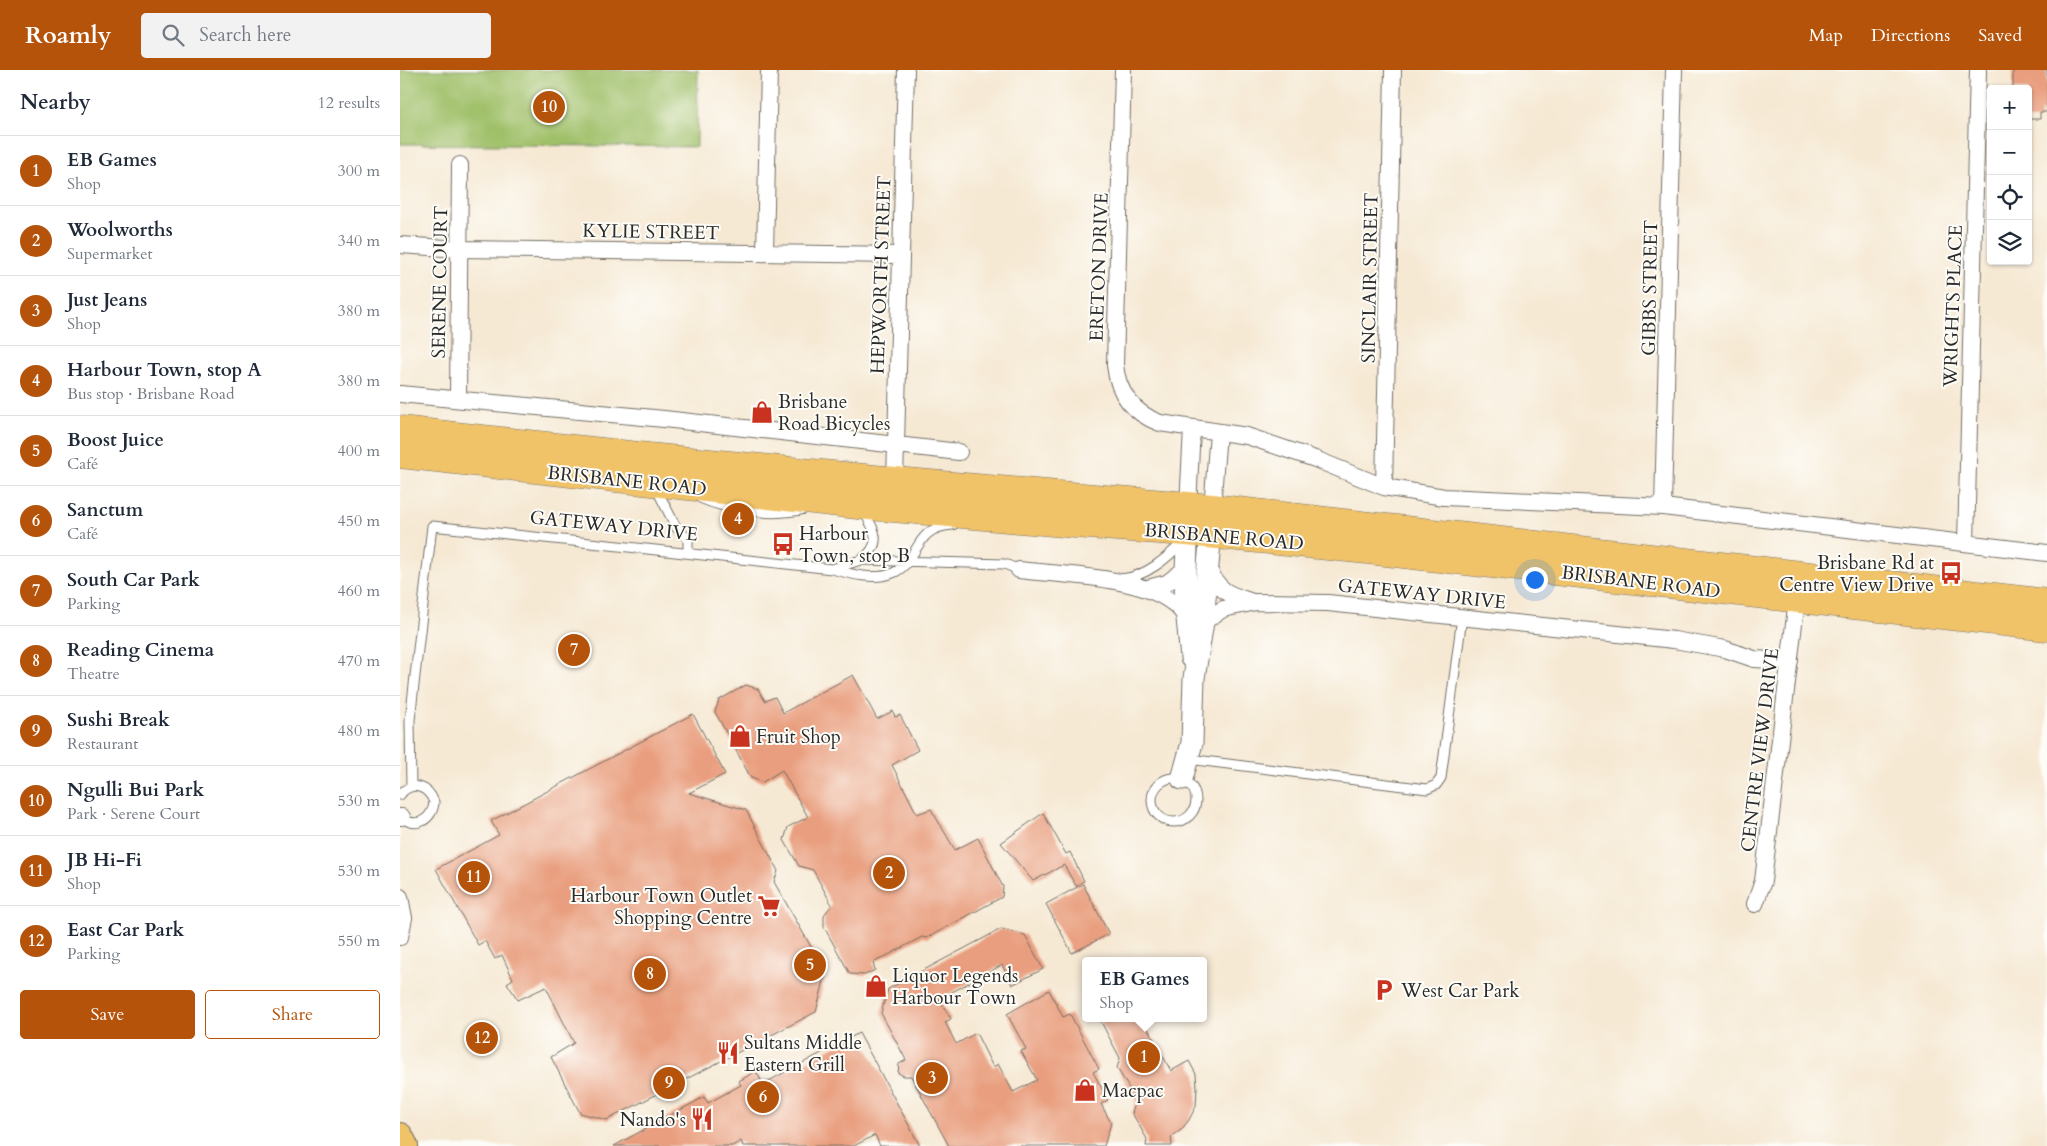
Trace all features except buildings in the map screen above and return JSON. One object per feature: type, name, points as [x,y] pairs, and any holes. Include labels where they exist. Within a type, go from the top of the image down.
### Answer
[{"type":"highway","name":"BRISBANE ROAD","points":[[400,430],[895,481],[1197,523],[1368,550],[2047,627]]},
{"type":"highway","name":"BRISBANE ROAD","points":[[400,454],[655,479],[858,505],[1075,524],[1197,523],[2047,603]]},
{"type":"main road","points":[[400,1136],[405,1146]]},
{"type":"street","points":[[765,252],[769,70]]},
{"type":"street","name":"HEPWORTH STREET","points":[[895,481],[906,70]]},
{"type":"street","name":"ERETON DRIVE","points":[[1123,70],[1116,375],[1124,396],[1140,413],[1160,423],[1186,428]]},
{"type":"street","name":"SINCLAIR STREET","points":[[1384,487],[1393,70]]},
{"type":"street","name":"GIBBS STREET","points":[[1663,507],[1674,70]]},
{"type":"street","name":"WRIGHTS PLACE","points":[[1966,543],[1978,70]]},
{"type":"street","name":"SERENE COURT","points":[[458,399],[460,165]]},
{"type":"street","name":"KYLIE STREET","points":[[400,245],[460,248],[901,255]]},
{"type":"street","points":[[400,394],[664,419],[959,452]]},
{"type":"street","points":[[1186,428],[1247,436],[1265,441],[1384,487],[1444,497],[1663,507],[2047,553]]},
{"type":"street","name":"BRISBANE ROAD","points":[[1186,428],[1197,523]]},
{"type":"street","name":"BRISBANE ROAD","points":[[1197,523],[1218,433]]},
{"type":"street","points":[[1182,780],[1192,743],[1194,678],[1194,620],[1185,569],[1197,523]]},
{"type":"street","points":[[1194,620],[1209,570],[1197,523]]},
{"type":"street","points":[[1148,588],[1167,583],[1185,569]]},
{"type":"street","name":"GATEWAY DRIVE","points":[[1019,570],[1108,580],[1148,588],[1175,604],[1194,620],[1223,609],[1256,602],[1328,603],[1674,640],[1725,649],[1754,659],[1790,661]]},
{"type":"street","name":"GATEWAY DRIVE","points":[[1209,570],[1221,590],[1227,594],[1256,602]]},
{"type":"street","name":"CENTRE VIEW DRIVE","points":[[1755,904],[1763,881],[1797,599]]},
{"type":"street","points":[[400,897],[404,918],[400,937]]},
{"type":"lane","points":[[532,444],[578,459]]},
{"type":"lane","points":[[655,479],[676,527],[688,539],[688,553]]},
{"type":"lane","points":[[858,505],[873,528],[875,536],[872,550],[861,560]]},
{"type":"lane","points":[[1108,580],[1132,577],[1152,568],[1197,523]]},
{"type":"lane","points":[[1033,530],[1075,524]]},
{"type":"lane","points":[[832,569],[846,573],[880,576],[894,573],[909,560],[921,540],[935,528],[945,525],[962,525]]},
{"type":"lane","name":"GATEWAY DRIVE","points":[[411,787],[410,720],[432,526],[832,569],[861,560],[909,560],[1005,564],[1019,570]]},
{"type":"lane","points":[[1188,759],[1427,789],[1436,785],[1441,778],[1462,617]]},
{"type":"lane","points":[[1176,778],[1182,780],[1187,783],[1194,793],[1195,806],[1193,811],[1185,819],[1174,822],[1165,820],[1154,810],[1152,794],[1164,780],[1176,778]]},
{"type":"lane","points":[[400,795],[405,789],[421,787],[428,790],[434,802],[434,808],[425,821],[410,822],[401,816]]},
{"type":"green space","points":[[400,70],[698,70],[697,147],[400,144]]},
{"type":"place","name":"Ngulli Bui Park","points":[[549,107]]},
{"type":"place","name":"Brisbane Road Bicycles","points":[[762,412]]},
{"type":"place","name":"Harbour Town, stop A","points":[[738,519]]},
{"type":"place","name":"Harbour Town, stop B","points":[[783,544]]},
{"type":"place","name":"Brisbane Rd at Centre View Drive","points":[[1951,573]]},
{"type":"place","name":"South Car Park","points":[[574,650]]},
{"type":"place","name":"Fruit Shop","points":[[740,736]]},
{"type":"place","name":"Woolworths","points":[[889,873]]},
{"type":"place","name":"JB Hi-Fi","points":[[474,877]]},
{"type":"place","name":"Harbour Town Outlet Shopping Centre","points":[[769,906]]},
{"type":"place","name":"Boost Juice","points":[[810,965]]},
{"type":"place","name":"Reading Cinema","points":[[650,974]]},
{"type":"place","name":"Liquor Legends Harbour Town","points":[[876,986]]},
{"type":"place","name":"West Car Park","points":[[1384,990]]},
{"type":"place","name":"East Car Park","points":[[482,1038]]},
{"type":"place","name":"Sultans Middle Eastern Grill","points":[[728,1053]]},
{"type":"place","name":"EB Games","points":[[1144,1057]]},
{"type":"place","name":"Just Jeans","points":[[932,1078]]},
{"type":"place","name":"Sushi Break","points":[[669,1083]]},
{"type":"place","name":"Macpac","points":[[1085,1090]]},
{"type":"place","name":"Sanctum","points":[[763,1097]]},
{"type":"place","name":"Nando's","points":[[702,1119]]}]
